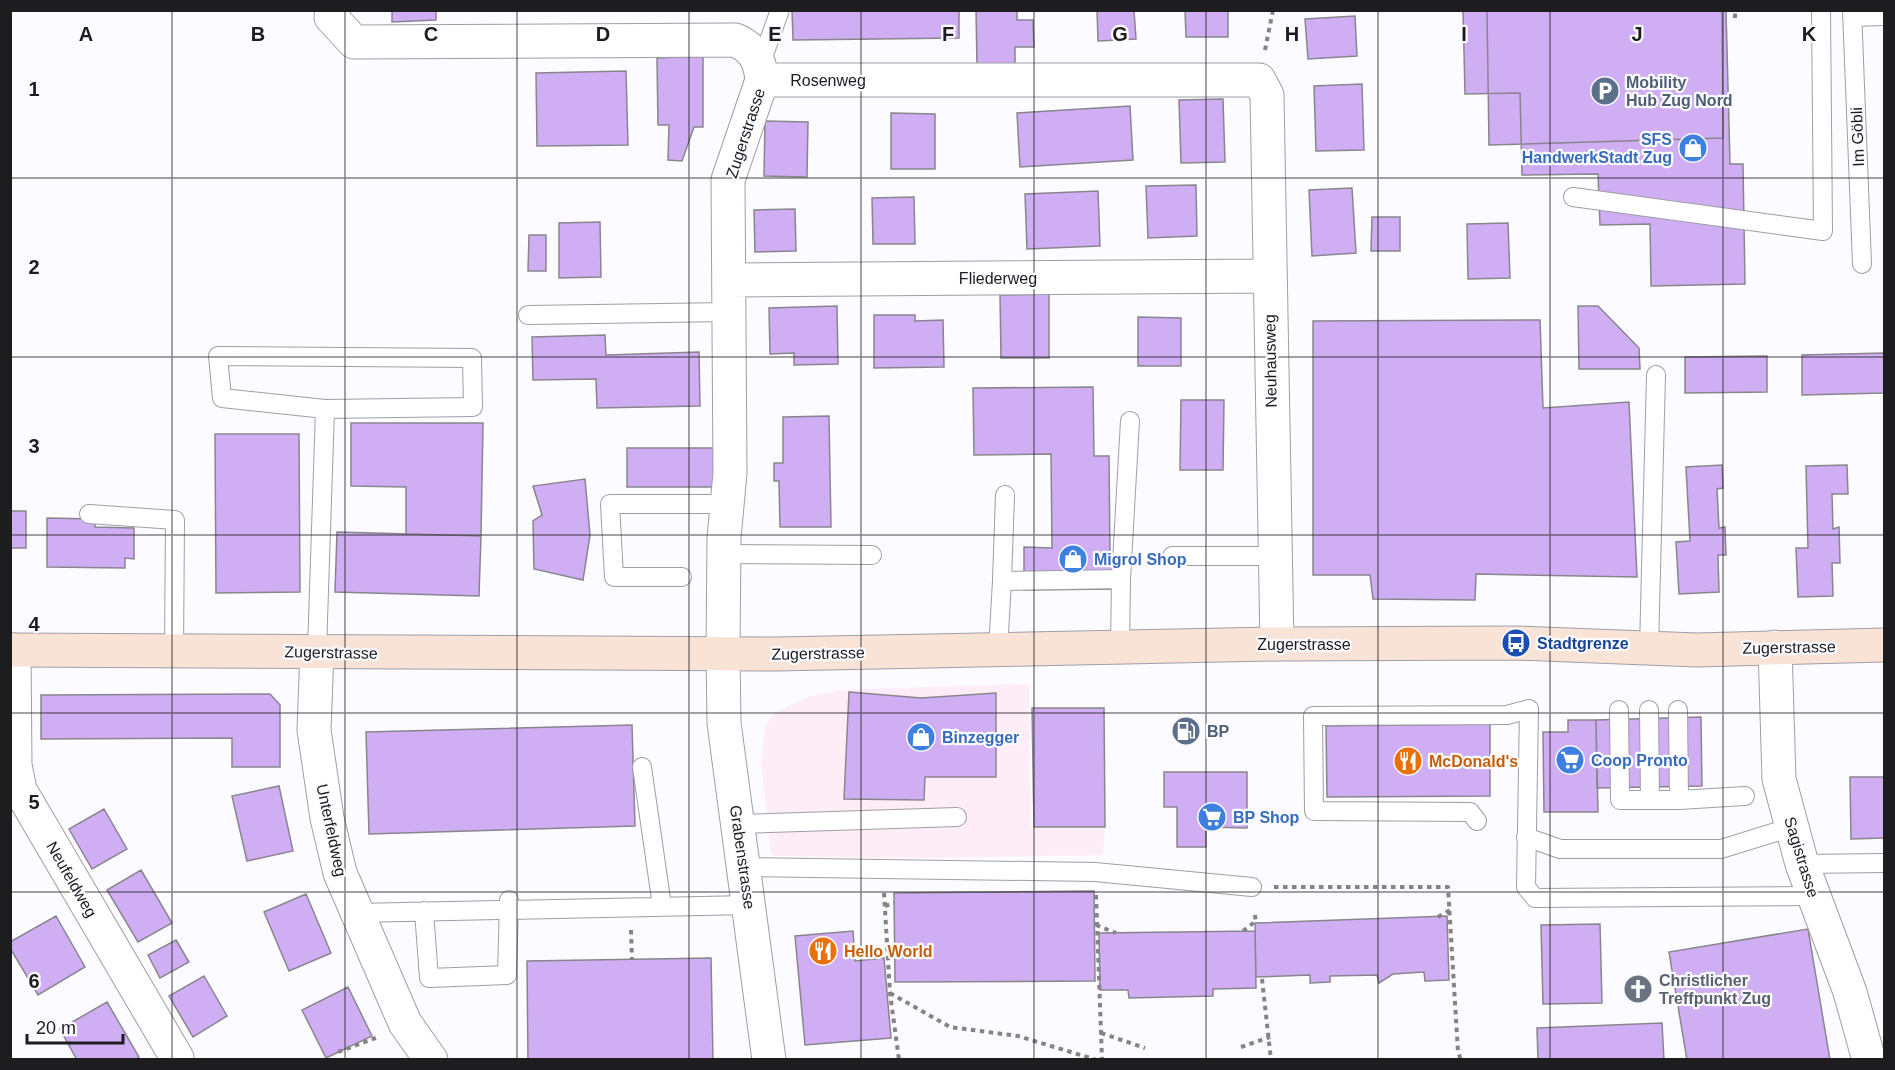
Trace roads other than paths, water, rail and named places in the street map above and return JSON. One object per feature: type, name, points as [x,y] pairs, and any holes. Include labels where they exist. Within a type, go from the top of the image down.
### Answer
[{"type":"main road","name":"Zugerstrasse","points":[[12,650],[723,653],[1277,644],[1516,643],[1649,648],[1884,645]]},
{"type":"street","points":[[332,10],[331,17],[354,42],[735,40],[748,46],[761,71]]},
{"type":"street","name":"Rosenweg","points":[[761,71],[1258,80]]},
{"type":"street","name":"Zugerstrasse","points":[[723,653],[724,554],[730,473],[728,180],[761,71]]},
{"type":"street","name":"Neuhausweg","points":[[1258,80],[1267,95],[1268,276],[1277,644]]},
{"type":"street","name":"Fliederweg","points":[[729,296],[1268,276]]},
{"type":"street","name":"Sagistrasse","points":[[1775,647],[1779,779],[1802,864],[1850,992],[1869,1059]]},
{"type":"street","name":"Neufeldweg","points":[[12,650],[15,765],[20,790],[177,1058]]},
{"type":"street","name":"Unterfeldweg","points":[[317,651],[314,730],[322,785],[340,873],[405,1023],[431,1059]]},
{"type":"street","name":"Grabenstrasse","points":[[723,653],[724,723],[769,1059]]},
{"type":"lane","points":[[761,71],[780,10]]},
{"type":"lane","points":[[1573,197],[1823,231],[1821,10]]},
{"type":"lane","points":[[1852,14],[1884,16]]},
{"type":"lane","name":"Im Göbli","points":[[1852,14],[1863,264]]},
{"type":"lane","points":[[528,315],[729,296]]},
{"type":"lane","points":[[218,356],[472,358],[473,407],[325,409],[222,398],[218,356]]},
{"type":"lane","points":[[1649,648],[1656,375]]},
{"type":"lane","points":[[317,651],[325,409]]},
{"type":"lane","points":[[1120,647],[1121,579],[1130,421]]},
{"type":"lane","points":[[998,650],[1005,495]]},
{"type":"lane","points":[[682,577],[614,577],[610,504],[727,504]]},
{"type":"lane","points":[[89,514],[175,520],[174,651]]},
{"type":"lane","points":[[724,554],[872,555]]},
{"type":"lane","points":[[1172,556],[1275,556]]},
{"type":"lane","points":[[1002,581],[1121,579]]},
{"type":"lane","points":[[1477,821],[1470,812],[1314,811],[1313,716],[1507,715],[1529,709],[1526,887],[1535,898],[1814,896]]},
{"type":"lane","points":[[1619,710],[1620,800],[1679,800],[1745,796]]},
{"type":"lane","points":[[1649,710],[1650,800]]},
{"type":"lane","points":[[1678,710],[1679,800]]},
{"type":"lane","points":[[642,767],[662,906]]},
{"type":"lane","points":[[739,824],[957,817]]},
{"type":"lane","points":[[1526,837],[1560,849],[1721,849],[1792,826]]},
{"type":"lane","points":[[1802,864],[1884,863]]},
{"type":"lane","points":[[745,867],[1095,872],[1252,887]]},
{"type":"lane","points":[[356,913],[510,905],[749,905]]},
{"type":"lane","points":[[424,911],[429,978],[507,975],[510,905]]},
{"type":"place","name":"Mobility Hub Zug Nord","points":[[1605,91]]},
{"type":"place","name":"SFS HandwerkStadt Zug","points":[[1693,148]]},
{"type":"place","name":"Migrol Shop","points":[[1073,559]]},
{"type":"place","name":"Stadtgrenze","points":[[1516,643]]},
{"type":"place","name":"BP","points":[[1186,731]]},
{"type":"place","name":"Binzegger","points":[[921,737]]},
{"type":"place","name":"Coop Pronto","points":[[1570,760]]},
{"type":"place","name":"McDonald's","points":[[1408,761]]},
{"type":"place","name":"BP Shop","points":[[1212,817]]},
{"type":"place","name":"Hello World","points":[[823,951]]},
{"type":"place","name":"Christlicher Treffpunkt Zug","points":[[1638,989]]}]
